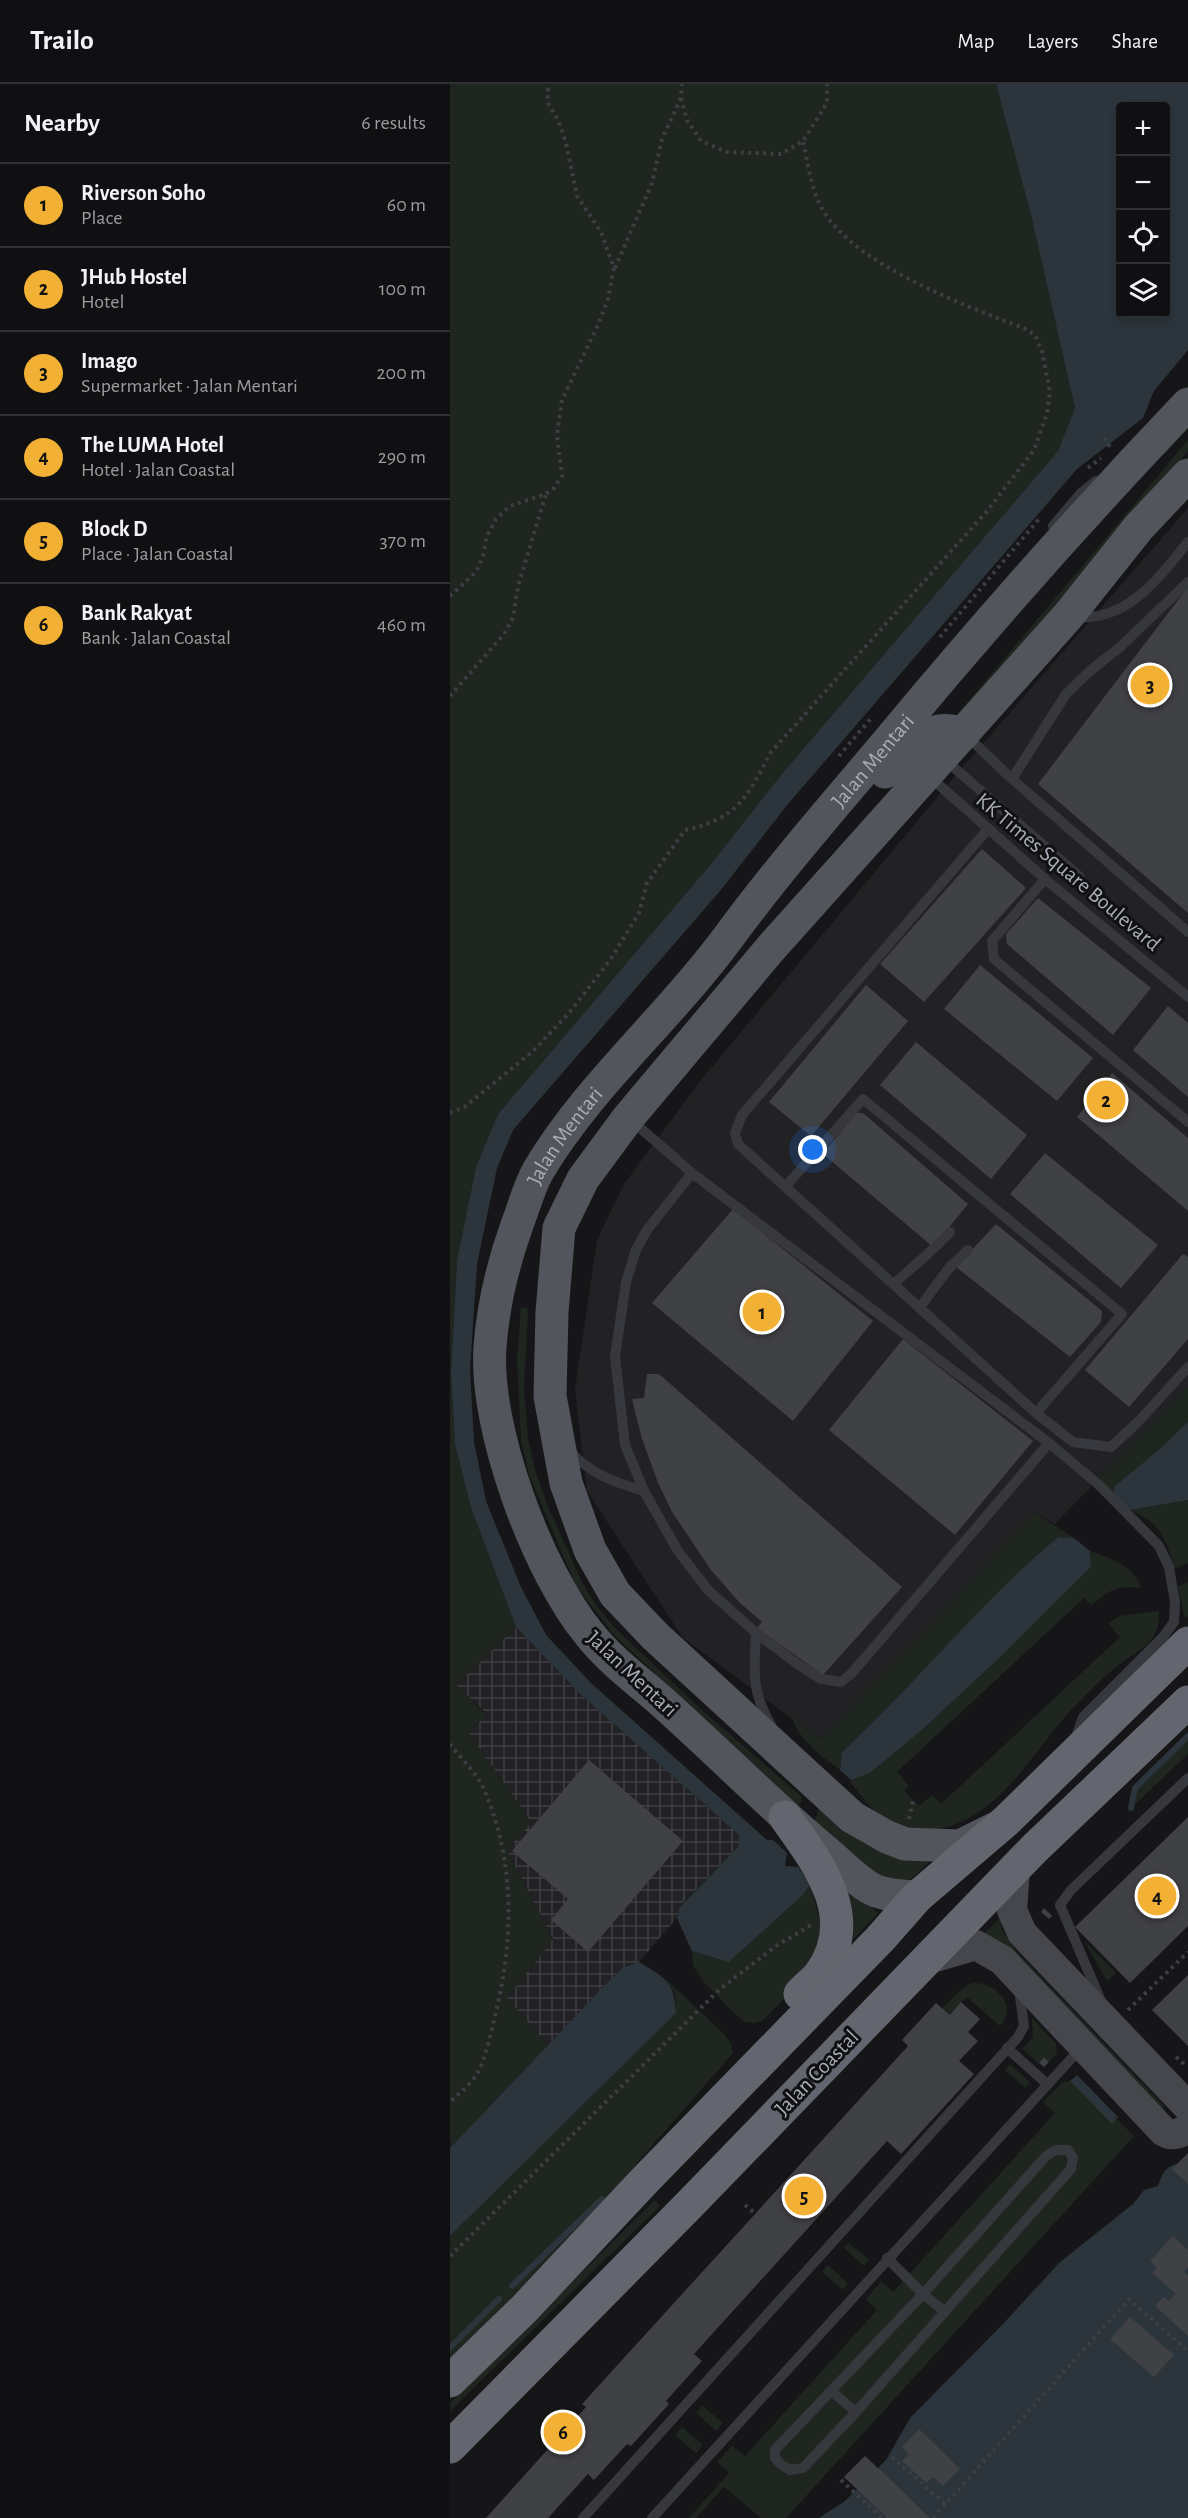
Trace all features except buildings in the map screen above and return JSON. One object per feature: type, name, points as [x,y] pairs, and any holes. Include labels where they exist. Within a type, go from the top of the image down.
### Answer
[{"type":"highway","name":"Jalan Coastal","points":[[450,2381],[524,2309],[646,2179],[880,1939],[917,1897],[1006,1821],[1188,1643]]},
{"type":"highway","name":"Jalan Coastal","points":[[450,2447],[1025,1859],[1188,1702]]},
{"type":"highway","points":[[646,2179],[696,2106],[760,2032],[820,1975],[829,1958],[836,1937],[837,1923],[829,1885],[809,1850],[785,1817]]},
{"type":"highway","points":[[917,1897],[940,1895],[1025,1859]]},
{"type":"main road","name":"Jalan Mentari","points":[[917,1897],[890,1895],[870,1888],[785,1817],[591,1638],[556,1586],[524,1516],[501,1438],[494,1400],[490,1351],[498,1291],[504,1264],[535,1177],[567,1125],[713,958],[949,646],[1032,572],[1188,404]]},
{"type":"main road","name":"Jalan Mentari","points":[[1006,1821],[960,1846],[906,1844],[887,1837],[852,1817],[699,1676],[615,1594],[590,1550],[566,1483],[550,1396],[552,1312],[559,1228],[583,1179],[628,1118],[771,948],[1068,616],[1139,527],[1188,475]]},
{"type":"main road","points":[[768,885],[792,873],[844,813],[907,749],[940,730],[964,733]]},
{"type":"main road","points":[[498,1291],[525,1278],[537,1281],[547,1294],[552,1312]]},
{"type":"main road","points":[[699,1676],[750,1745],[805,1794],[807,1805],[798,1818],[785,1817]]},
{"type":"street","points":[[1025,1859],[1011,1910],[1022,1933],[1120,2019],[1155,2072],[1188,2107]]},
{"type":"street","points":[[928,1959],[976,1945],[1002,1960],[1162,2131],[1168,2135],[1180,2134],[1188,2128]]},
{"type":"street","points":[[1155,2072],[1188,2090]]},
{"type":"lane","points":[[1042,539],[1081,493],[1135,452],[1188,404]]},
{"type":"lane","points":[[1068,616],[1092,619],[1114,612],[1156,582],[1188,542]]},
{"type":"lane","points":[[1012,779],[1066,694],[1119,648],[1188,582]]},
{"type":"lane","name":"KK Times Square Boulevard","points":[[964,733],[1012,779],[1188,932]]},
{"type":"lane","points":[[934,765],[1080,877]]},
{"type":"lane","name":"KK Times Square Boulevard","points":[[934,765],[988,829],[1188,997]]},
{"type":"lane","points":[[988,829],[742,1115],[735,1133],[738,1144],[1036,1413],[1074,1442],[1111,1447],[1138,1422],[1188,1367]]},
{"type":"lane","points":[[713,958],[779,854]]},
{"type":"lane","points":[[1046,879],[992,941],[994,959],[1188,1122]]},
{"type":"lane","points":[[786,1186],[863,1099],[1122,1314],[1036,1413]]},
{"type":"lane","points":[[628,1118],[692,1173],[1049,1443],[1099,1485],[1159,1546],[1169,1568],[1175,1602],[1174,1622],[1083,1717],[1069,1758]]},
{"type":"lane","points":[[692,1173],[647,1230],[636,1250],[619,1317],[615,1356],[626,1445],[644,1491],[678,1551],[708,1590],[756,1634],[822,1679],[841,1682],[852,1673],[1049,1443]]},
{"type":"lane","points":[[894,1284],[921,1257],[932,1253],[950,1232]]},
{"type":"lane","points":[[920,1307],[949,1268],[968,1250]]},
{"type":"lane","points":[[556,1435],[581,1463],[614,1482],[644,1491]]},
{"type":"lane","points":[[756,1634],[754,1676],[757,1698],[774,1730],[802,1772]]},
{"type":"lane","points":[[1120,2019],[1060,1905],[1071,1890],[1188,1778]]},
{"type":"lane","points":[[583,2518],[1018,2037],[1024,2026],[1016,1973]]},
{"type":"lane","points":[[652,2518],[1083,2045]]},
{"type":"lane","points":[[1007,2048],[1046,2083]]},
{"type":"lane","points":[[1056,2150],[1068,2150],[1073,2158],[1071,2169],[856,2412],[803,2468],[790,2470],[780,2464],[775,2458],[775,2450],[923,2294],[1046,2156],[1056,2150]]},
{"type":"lane","points":[[887,2258],[923,2294],[945,2312]]},
{"type":"lane","points":[[831,2391],[856,2412]]},
{"type":"path","points":[[550,84],[547,93],[549,105],[559,122],[566,143],[577,196],[601,232],[614,268]]},
{"type":"path","points":[[682,84],[681,98],[687,120],[701,141],[727,153],[781,154],[803,141],[826,104],[826,84]]},
{"type":"path","points":[[450,596],[476,572],[483,556],[487,536],[496,519],[510,506],[546,494],[553,489],[562,476],[557,435],[562,400],[608,299],[614,268],[652,183],[662,139],[681,98]]},
{"type":"path","points":[[450,1113],[466,1106],[533,1051],[569,1012],[610,960],[639,913],[647,883],[685,830],[707,825],[726,816],[746,798],[771,752],[894,612],[988,510],[1034,450],[1047,413],[1050,392],[1042,351],[1035,335],[897,272],[853,243],[823,211],[814,189],[803,141]]},
{"type":"path","points":[[1104,438],[1112,451]]},
{"type":"path","points":[[1084,472],[1121,445]]},
{"type":"path","points":[[450,696],[463,678],[504,634],[513,618],[518,586],[546,494]]},
{"type":"path","points":[[949,646],[1041,517]]},
{"type":"path","points":[[836,760],[874,715]]},
{"type":"path","points":[[450,1744],[483,1786],[507,1862],[510,1906],[506,1959],[490,2032],[478,2072],[450,2102]]},
{"type":"path","points":[[909,1820],[914,1797]]},
{"type":"path","points":[[450,2256],[720,1989],[776,1946],[816,1922]]},
{"type":"path","points":[[1120,2019],[1188,1952]]},
{"type":"path","points":[[745,2205],[756,2214]]},
{"type":"path","points":[[933,2518],[1130,2299],[1188,2351]]},
{"type":"path","points":[[892,2457],[945,2504]]},
{"type":"path","points":[[841,2480],[882,2518]]},
{"type":"shaded area","points":[[450,84],[996,84],[1031,215],[1075,408],[1058,451],[781,775],[711,864],[498,1114],[476,1167],[457,1260],[451,1373],[455,1444],[471,1508],[516,1627],[456,1685],[487,1715],[468,1732],[531,1822],[507,1850],[553,1939],[507,1998],[548,2045],[450,2148]]},
{"type":"shaded area","points":[[996,84],[1188,84],[1188,350],[1154,391],[1143,418],[1077,469],[788,804],[720,891],[513,1130],[497,1168],[477,1264],[470,1370],[474,1442],[486,1501],[520,1585],[546,1635],[592,1684],[767,1840],[773,1840],[787,1853],[785,1866],[798,1867],[810,1884],[803,1895],[729,1962],[692,1951],[677,1918],[680,1907],[739,1846],[739,1835],[579,1693],[516,1627],[471,1508],[455,1444],[451,1373],[457,1260],[476,1167],[498,1114],[711,864],[781,775],[1058,451],[1075,408],[1031,215]]},
{"type":"shaded area","points":[[1188,440],[1188,451],[956,725],[951,722]]},
{"type":"shaded area","points":[[1188,508],[1188,1387],[1055,1524],[1035,1513],[821,1740],[683,1638],[587,1491],[575,1390],[597,1240],[624,1184],[701,1080],[954,777]]},
{"type":"shaded area","points":[[521,1307],[528,1310],[524,1389],[528,1439],[536,1473],[549,1509],[582,1582],[596,1605],[617,1630],[702,1710],[801,1796],[802,1802],[798,1807],[614,1635],[576,1586],[529,1475],[521,1440],[517,1358]]},
{"type":"shaded area","points":[[1188,1387],[1188,1422],[1114,1498],[1093,1485]]},
{"type":"shaded area","points":[[1188,1422],[1188,1500],[1130,1510],[1114,1498],[1114,1487],[1160,1449]]},
{"type":"shaded area","points":[[1188,1500],[1188,1563],[1174,1569],[1161,1533],[1149,1521],[1130,1510]]},
{"type":"shaded area","points":[[1035,1513],[1074,1538],[1058,1537],[987,1604],[910,1687],[842,1752],[840,1770],[812,1748],[800,1734],[793,1719],[821,1740]]},
{"type":"shaded area","points":[[1058,1537],[1074,1538],[1090,1551],[1091,1567],[922,1730],[870,1773],[851,1780],[840,1770],[842,1752],[870,1726],[1002,1588]]},
{"type":"shaded area","points":[[1090,1551],[1128,1568],[1138,1580],[1141,1588],[1119,1588],[1091,1605],[1084,1598],[897,1772],[909,1786],[904,1791],[919,1806],[932,1795],[941,1804],[1120,1637],[1108,1623],[1120,1616],[1159,1611],[1158,1624],[1153,1637],[1145,1646],[1103,1678],[1055,1728],[1006,1788],[988,1805],[967,1819],[944,1828],[916,1830],[896,1826],[881,1817],[851,1783],[851,1780],[870,1773],[922,1730],[997,1660],[1091,1567]]},
{"type":"shaded area","points":[[1188,1582],[1188,1617],[1184,1616],[1178,1586]]},
{"type":"shaded area","points":[[516,1627],[579,1693],[739,1835],[739,1846],[680,1906],[677,1918],[639,1962],[622,1968],[548,2045],[507,1998],[553,1939],[507,1850],[531,1822],[468,1732],[487,1714],[456,1685]]},
{"type":"shaded area","points":[[1188,1736],[1188,1754],[1131,1808],[1135,1788]]},
{"type":"shaded area","points":[[820,1803],[931,1860],[895,1895],[811,1824],[816,1818]]},
{"type":"shaded area","points":[[827,1867],[878,1913],[841,1952]]},
{"type":"shaded area","points":[[810,1884],[821,1924],[814,1969],[762,2021],[754,2023],[743,2021],[703,1981],[693,1965],[692,1951],[729,1962],[803,1895]]},
{"type":"shaded area","points":[[1000,1918],[1002,1930],[1016,1951],[1163,2105],[1165,2112],[973,1945]]},
{"type":"shaded area","points":[[1083,1939],[1116,1973],[1107,1981]]},
{"type":"shaded area","points":[[639,1962],[666,1981],[673,1993],[676,2013],[450,2236],[450,2148],[622,1968]]},
{"type":"shaded area","points":[[665,1978],[726,2036],[733,2053],[637,2163],[614,2195],[450,2359],[450,2236],[676,2013],[675,1994]]},
{"type":"shaded area","points":[[973,1983],[989,1986],[1002,1996],[1007,2010],[1000,2026],[967,1997],[950,2015],[942,2008],[965,1986]]},
{"type":"shaded area","points":[[1032,2018],[1056,2044],[1057,2053],[1049,2062],[1044,2057],[1039,2063],[1022,2049],[1033,2037]]},
{"type":"shaded area","points":[[1010,2064],[1030,2082],[1025,2088],[1005,2070]]},
{"type":"shaded area","points":[[1077,2075],[1118,2117],[1112,2124],[1070,2081]]},
{"type":"shaded area","points":[[1070,2081],[1112,2123],[1117,2119],[1134,2136],[786,2518],[761,2518],[724,2487],[696,2518],[689,2518],[729,2473],[717,2462],[732,2446],[745,2456],[877,2310],[866,2299],[881,2281],[893,2292],[1055,2113],[1043,2102],[1063,2082]]},
{"type":"shaded area","points":[[1188,2161],[1188,2518],[819,2518],[845,2501],[886,2460],[910,2418],[1003,2324],[1059,2263],[1133,2204],[1144,2190],[1158,2186],[1168,2168]]},
{"type":"shaded area","points":[[655,2200],[660,2206],[450,2411],[450,2403]]},
{"type":"shaded area","points":[[849,2243],[869,2260],[864,2266],[844,2248]]},
{"type":"shaded area","points":[[828,2265],[848,2283],[843,2290],[822,2272]]},
{"type":"shaded area","points":[[703,2406],[723,2423],[716,2431],[696,2413]]},
{"type":"shaded area","points":[[682,2427],[703,2445],[696,2453],[675,2435]]},
{"type":"waterway","points":[[1131,1808],[1135,1788],[1188,1736]]},
{"type":"waterway","points":[[512,2286],[602,2199]]},
{"type":"waterway","points":[[450,2348],[499,2299]]},
{"type":"place","name":"Imago","points":[[1150,685]]},
{"type":"place","name":"JHub Hostel","points":[[1106,1100]]},
{"type":"place","name":"Riverson Soho","points":[[762,1312]]},
{"type":"place","name":"The LUMA Hotel","points":[[1157,1896]]},
{"type":"place","name":"Block D","points":[[804,2196]]},
{"type":"place","name":"Bank Rakyat","points":[[563,2432]]}]
